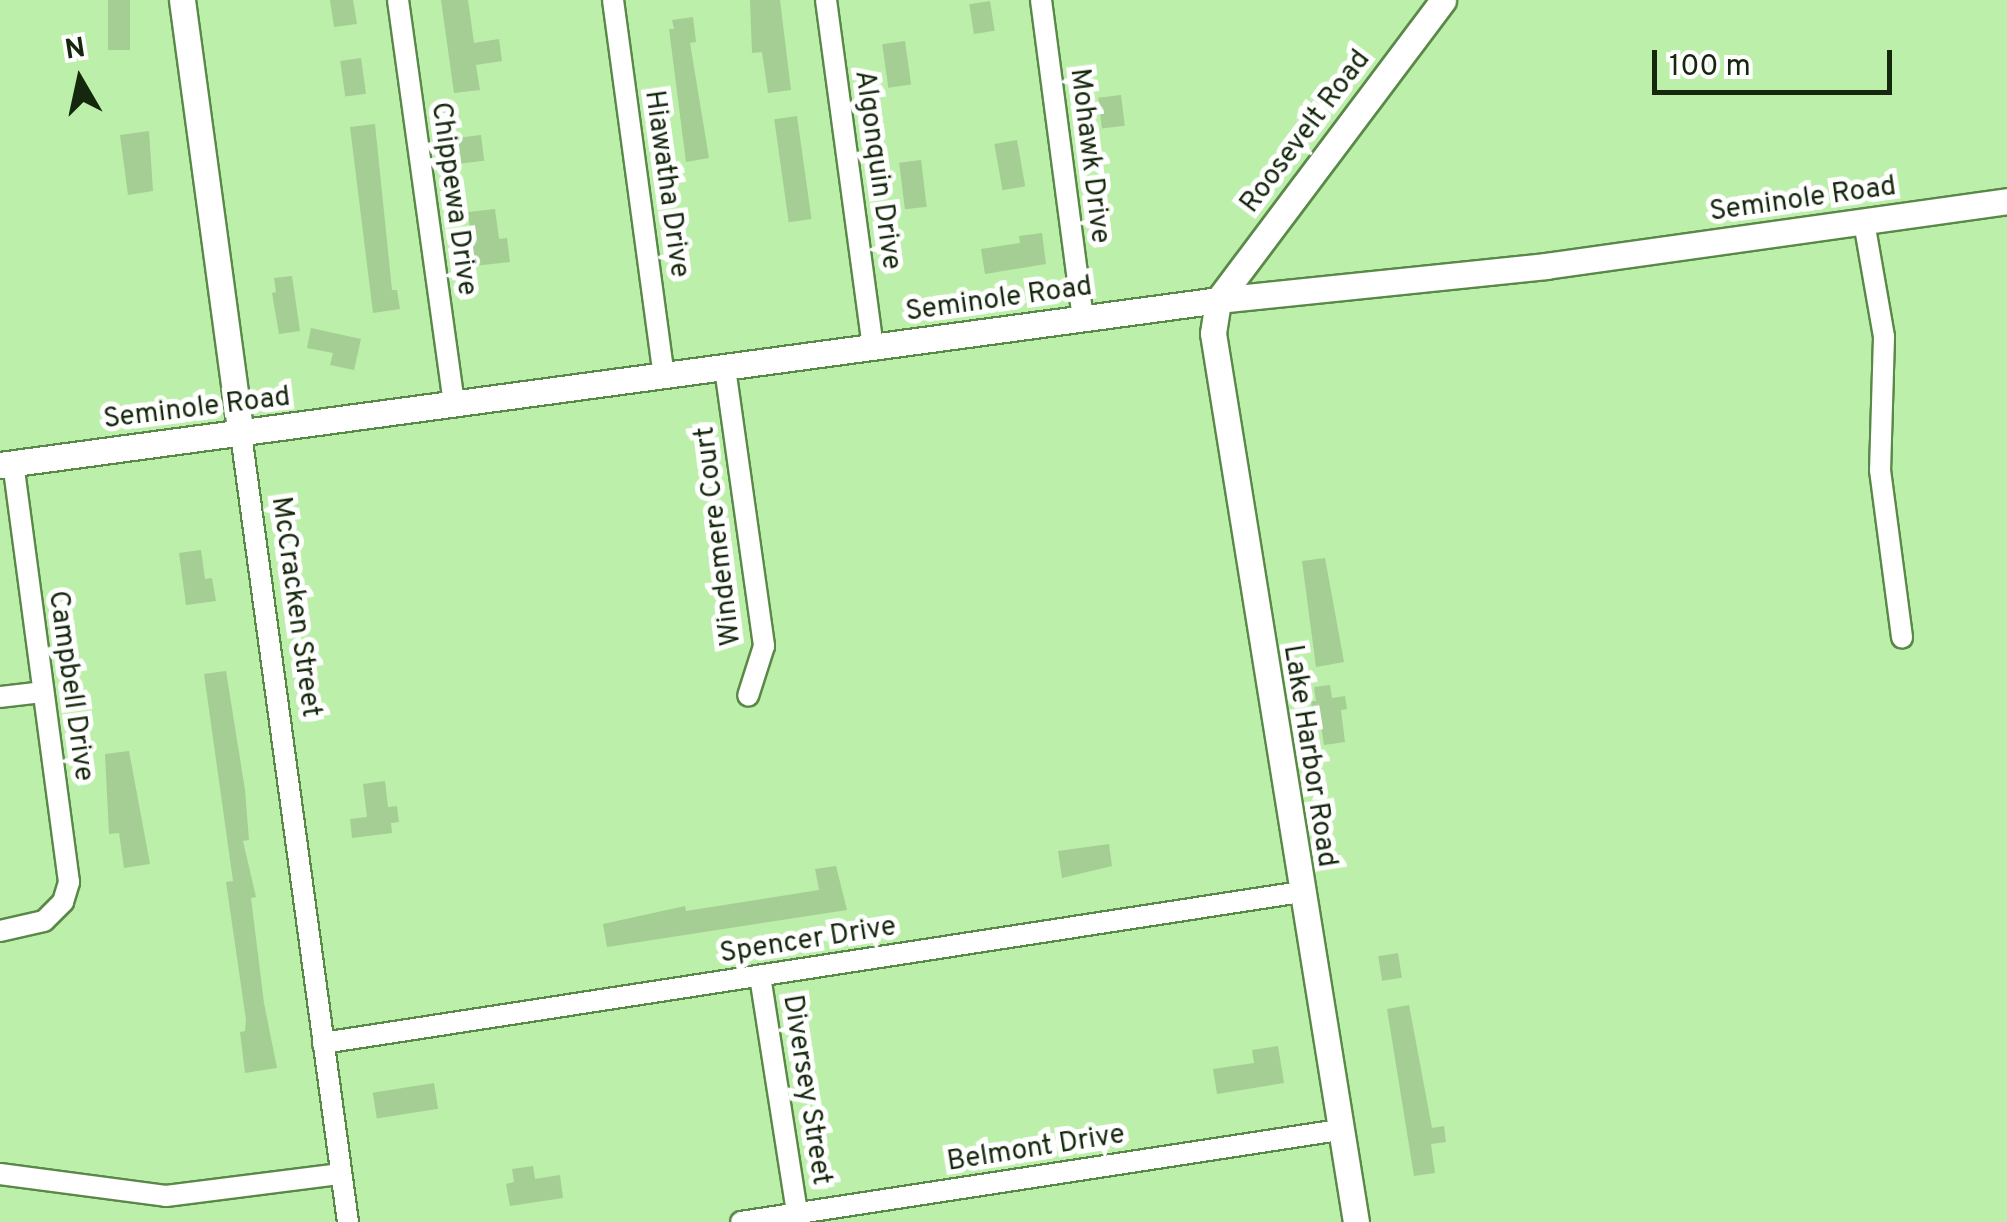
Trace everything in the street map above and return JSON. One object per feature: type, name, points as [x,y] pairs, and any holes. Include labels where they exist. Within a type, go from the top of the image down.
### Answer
[{"type":"street","name":"McCracken Street","points":[[182,0],[348,1222]]},
{"type":"street","name":"Chippewa Drive","points":[[398,0],[454,405]]},
{"type":"street","name":"Hiawatha Drive","points":[[613,0],[664,376]]},
{"type":"street","name":"Algonquin Drive","points":[[826,0],[873,347]]},
{"type":"street","name":"Mohawk Drive","points":[[1041,0],[1083,319]]},
{"type":"street","name":"Roosevelt Road","points":[[1218,300],[1443,0]]},
{"type":"street","name":"Seminole Road","points":[[7,464],[1218,300],[1546,266],[2007,201]]},
{"type":"street","points":[[1864,222],[1884,337],[1880,470],[1902,638]]},
{"type":"street","name":"Lake Harbor Road","points":[[1218,300],[1213,333],[1356,1222]]},
{"type":"street","name":"Windemere Court","points":[[725,368],[764,646],[748,696]]},
{"type":"street","name":"Campbell Drive","points":[[0,931],[30,926],[56,912],[69,882],[7,464]]},
{"type":"street","points":[[0,697],[43,692]]},
{"type":"street","name":"Spencer Drive","points":[[323,1042],[1301,892]]},
{"type":"street","name":"Diversey Street","points":[[760,976],[797,1213]]},
{"type":"street","name":"Belmont Drive","points":[[741,1222],[1339,1130]]},
{"type":"street","points":[[0,1174],[166,1196],[340,1174]]},
{"type":"building","points":[[108,0],[130,0],[130,50],[108,50]]},
{"type":"building","points":[[330,0],[353,0],[357,24],[334,27]]},
{"type":"building","points":[[441,0],[468,0],[474,43],[499,39],[502,61],[476,65],[480,90],[454,93]]},
{"type":"building","points":[[750,0],[780,0],[791,90],[768,93],[762,52],[752,53]]},
{"type":"building","points":[[990,1],[995,31],[974,34],[969,4]]},
{"type":"building","points":[[693,17],[696,42],[690,43],[709,158],[686,162],[669,29],[674,29],[672,20]]},
{"type":"building","points":[[905,41],[911,85],[888,88],[882,44]]},
{"type":"building","points":[[361,58],[366,94],[345,97],[340,61]]},
{"type":"building","points":[[1121,95],[1125,126],[1102,129],[1098,98]]},
{"type":"building","points":[[797,116],[811,219],[789,222],[774,119]]},
{"type":"building","points":[[375,124],[392,290],[397,290],[400,309],[373,313],[350,127]]},
{"type":"building","points":[[149,131],[153,191],[128,195],[120,135]]},
{"type":"building","points":[[481,135],[484,161],[461,164],[458,138]]},
{"type":"building","points":[[1017,140],[1025,186],[1003,190],[994,144]]},
{"type":"building","points":[[921,160],[927,207],[905,209],[899,163]]},
{"type":"building","points":[[495,209],[499,239],[507,238],[510,262],[474,266],[468,212]]},
{"type":"building","points":[[1042,233],[1046,264],[985,274],[981,249],[1020,243],[1019,236]]},
{"type":"building","points":[[292,276],[300,331],[279,334],[272,293],[276,292],[274,278]]},
{"type":"building","points":[[311,328],[361,339],[354,370],[330,365],[333,353],[307,348]]},
{"type":"building","points":[[201,550],[205,579],[212,578],[216,601],[186,605],[179,553]]},
{"type":"building","points":[[1325,558],[1344,662],[1316,667],[1302,561]]},
{"type":"building","points":[[226,671],[245,790],[249,840],[243,841],[256,897],[251,898],[264,1003],[277,1068],[245,1073],[240,1032],[245,1031],[246,1020],[226,882],[233,881],[204,674]]},
{"type":"building","points":[[1330,685],[1332,698],[1345,696],[1347,709],[1341,710],[1345,742],[1324,745],[1320,720],[1313,721],[1311,701],[1316,701],[1314,687]]},
{"type":"building","points":[[129,751],[150,864],[124,868],[119,833],[109,834],[105,754]]},
{"type":"building","points":[[385,781],[388,807],[397,806],[399,822],[391,823],[392,833],[352,838],[350,819],[367,817],[363,784]]},
{"type":"building","points":[[1109,844],[1112,866],[1062,878],[1058,851]]},
{"type":"building","points":[[836,866],[847,910],[607,947],[603,924],[685,906],[686,911],[819,890],[815,869]]},
{"type":"building","points":[[1398,953],[1402,978],[1382,981],[1378,956]]},
{"type":"building","points":[[1409,1005],[1432,1128],[1444,1126],[1446,1142],[1431,1144],[1435,1173],[1414,1176],[1387,1009]]},
{"type":"building","points":[[1278,1046],[1284,1083],[1217,1094],[1213,1069],[1254,1063],[1252,1050]]},
{"type":"building","points":[[434,1083],[438,1109],[377,1118],[373,1093]]},
{"type":"building","points":[[533,1166],[535,1179],[560,1175],[563,1198],[510,1206],[506,1184],[514,1182],[512,1169]]}]
